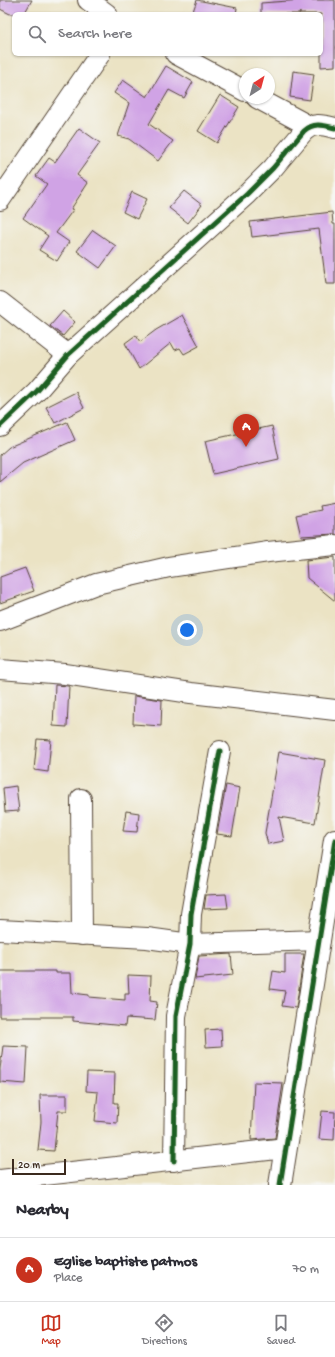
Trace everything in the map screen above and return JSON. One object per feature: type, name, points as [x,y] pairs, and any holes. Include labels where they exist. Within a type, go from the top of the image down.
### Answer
[{"type":"street","points":[[88,0],[104,12]]},
{"type":"street","points":[[0,200],[99,56]]},
{"type":"street","points":[[180,56],[239,88]]},
{"type":"street","points":[[268,104],[309,126]]},
{"type":"street","points":[[0,426],[37,391],[68,355],[247,194],[273,168],[309,126],[317,124],[335,128]]},
{"type":"street","points":[[0,302],[68,355]]},
{"type":"street","points":[[0,620],[96,584],[155,571],[268,552],[335,545]]},
{"type":"street","points":[[0,669],[65,674],[191,693],[335,710]]},
{"type":"street","points":[[174,1161],[176,1016],[190,944],[191,914],[220,751]]},
{"type":"street","points":[[81,799],[82,934]]},
{"type":"street","points":[[280,1185],[335,840]]},
{"type":"street","points":[[0,930],[147,938],[190,944],[320,940]]},
{"type":"street","points":[[0,1180],[286,1148]]},
{"type":"building","points":[[0,0],[32,0],[25,12],[12,12],[12,14],[10,14],[0,9]]},
{"type":"building","points":[[197,0],[237,8],[236,12],[193,12]]},
{"type":"building","points":[[302,0],[335,0],[335,66],[321,67],[321,56],[323,56],[323,12],[261,12],[261,3]]},
{"type":"building","points":[[166,66],[193,82],[184,98],[169,90],[149,124],[173,141],[158,161],[129,139],[118,136],[129,103],[114,93],[123,80],[147,97]]},
{"type":"building","points":[[293,71],[314,74],[310,100],[290,97]]},
{"type":"building","points":[[220,95],[239,107],[217,143],[198,131]]},
{"type":"building","points":[[79,128],[100,143],[77,175],[88,183],[71,209],[73,210],[56,233],[69,242],[57,261],[39,250],[48,236],[23,218],[47,184],[36,176],[49,158],[55,162]]},
{"type":"building","points":[[184,191],[202,205],[188,223],[169,208]]},
{"type":"building","points":[[132,192],[147,199],[137,219],[123,212]]},
{"type":"building","points":[[332,212],[333,224],[335,224],[335,284],[326,284],[319,229],[252,237],[250,222]]},
{"type":"building","points":[[93,230],[116,246],[100,268],[77,251]]},
{"type":"building","points":[[63,311],[75,322],[63,336],[50,326]]},
{"type":"building","points":[[182,315],[199,346],[184,354],[180,348],[175,350],[171,343],[139,369],[125,343],[136,335],[140,342],[156,330]]},
{"type":"building","points":[[76,392],[84,408],[55,423],[46,407]]},
{"type":"building","points":[[67,422],[75,440],[23,463],[0,482],[0,455],[9,447]]},
{"type":"building","points":[[272,426],[279,459],[213,474],[205,441]]},
{"type":"building","points":[[335,503],[335,534],[301,536],[296,515],[321,510],[320,506]]},
{"type":"building","points":[[335,557],[335,601],[307,578],[306,560]]},
{"type":"building","points":[[25,568],[34,591],[0,603],[0,577]]},
{"type":"building","points":[[55,685],[69,686],[67,727],[53,726]]},
{"type":"building","points":[[134,696],[162,700],[161,726],[133,724]]},
{"type":"building","points":[[37,739],[51,740],[48,772],[34,770]]},
{"type":"building","points":[[279,752],[325,760],[315,823],[279,817],[284,841],[268,844],[265,833]]},
{"type":"building","points":[[226,785],[240,788],[232,836],[217,834]]},
{"type":"building","points":[[16,786],[19,811],[5,812],[3,788]]},
{"type":"building","points":[[126,811],[139,813],[137,832],[123,831]]},
{"type":"building","points":[[226,894],[228,908],[204,909],[206,895]]},
{"type":"building","points":[[231,954],[233,975],[195,979],[199,956]]},
{"type":"building","points":[[285,954],[304,954],[296,1008],[282,1006],[285,991],[270,989],[273,971],[285,973]]},
{"type":"building","points":[[0,971],[56,971],[56,973],[71,973],[72,993],[89,995],[89,997],[125,1000],[125,994],[129,994],[128,975],[151,976],[150,1001],[157,1002],[155,1020],[126,1018],[125,1026],[73,1021],[73,1017],[0,1017]]},
{"type":"building","points":[[221,1029],[222,1046],[206,1047],[205,1030]]},
{"type":"building","points":[[3,1046],[28,1047],[26,1084],[0,1082]]},
{"type":"building","points":[[87,1072],[115,1073],[114,1103],[118,1103],[117,1123],[95,1121],[98,1092],[86,1091]]},
{"type":"building","points":[[254,1082],[283,1083],[275,1138],[251,1140]]},
{"type":"building","points":[[40,1095],[67,1095],[67,1111],[58,1111],[54,1151],[38,1150],[41,1122]]},
{"type":"building","points":[[322,1111],[335,1112],[334,1140],[319,1139]]},
{"type":"cycle path","points":[[0,426],[37,391],[68,355],[247,194],[273,168],[304,131],[315,125],[335,128]]},
{"type":"cycle path","points":[[174,1161],[176,1016],[190,944],[191,914],[220,751]]},
{"type":"cycle path","points":[[280,1185],[335,840]]},
{"type":"place","name":"Eglise baptiste patmos","points":[[246,447]]}]
